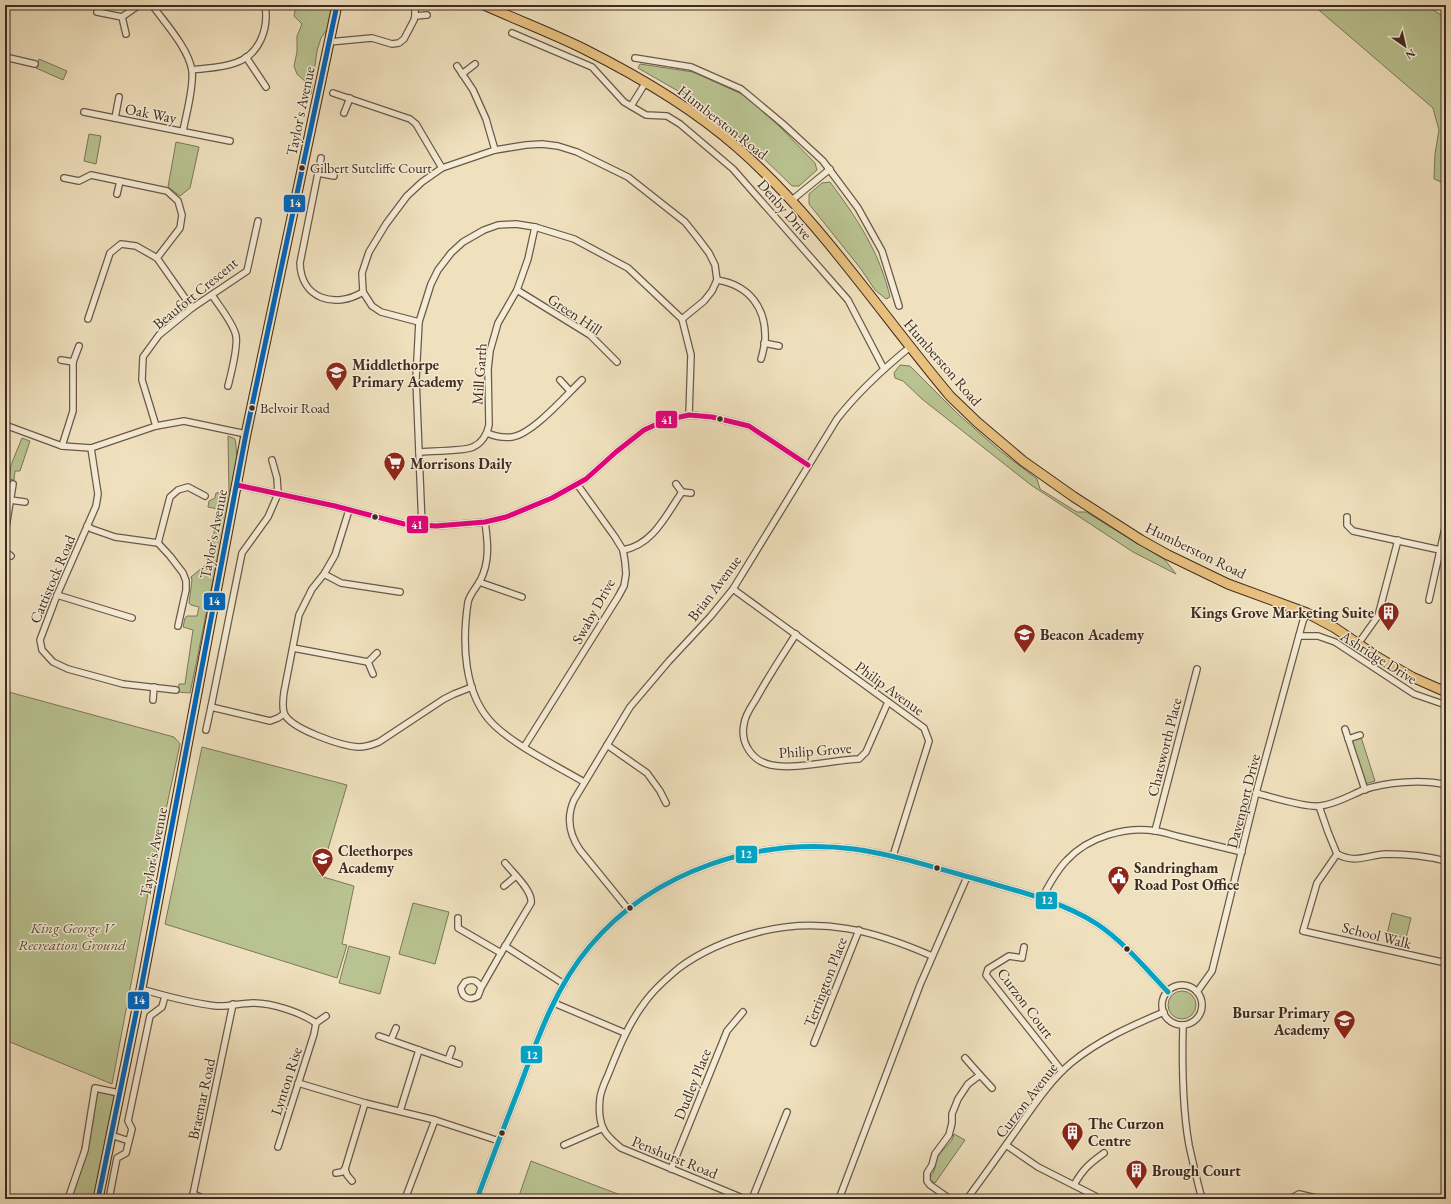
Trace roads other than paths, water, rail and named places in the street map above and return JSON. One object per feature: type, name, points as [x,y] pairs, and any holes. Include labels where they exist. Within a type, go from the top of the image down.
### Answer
[{"type":"main road","name":"Taylor's Avenue","points":[[98,1199],[141,989],[246,434],[337,5]]},
{"type":"main road","name":"Humberston Road","points":[[484,5],[583,48],[646,82],[704,121],[737,147],[792,200],[950,396],[977,422],[1023,461],[1074,497],[1141,540],[1228,584],[1307,613],[1335,628],[1412,677],[1446,692]]},
{"type":"street","points":[[98,12],[122,17],[139,5]]},
{"type":"street","name":"Oak Way","points":[[152,5],[181,46],[192,70],[192,83],[183,131]]},
{"type":"street","points":[[192,70],[234,64],[246,58],[253,51],[264,34],[266,24],[265,5]]},
{"type":"street","points":[[329,42],[372,38],[392,44],[399,44],[404,39],[415,16],[415,5]]},
{"type":"street","points":[[415,16],[427,15]]},
{"type":"street","points":[[122,17],[126,34]]},
{"type":"street","name":"Denby Drive","points":[[512,33],[592,67],[624,102],[646,115],[667,116],[680,124],[733,169],[848,300],[884,369]]},
{"type":"street","points":[[5,57],[35,64]]},
{"type":"street","points":[[246,58],[266,87]]},
{"type":"street","points":[[635,58],[691,67],[741,89],[783,124],[830,169],[858,208],[882,251],[899,306]]},
{"type":"street","points":[[462,74],[476,64]]},
{"type":"street","points":[[457,66],[473,90],[486,119],[495,150]]},
{"type":"street","points":[[631,106],[646,82]]},
{"type":"street","points":[[333,93],[410,119],[416,124],[442,168]]},
{"type":"street","name":"Oak Way","points":[[114,118],[119,97]]},
{"type":"street","points":[[344,114],[350,98]]},
{"type":"street","name":"Oak Way","points":[[84,112],[230,141]]},
{"type":"street","points":[[419,322],[381,312],[372,306],[363,292],[362,273],[369,252],[386,224],[407,196],[422,182],[442,168],[495,150],[536,144],[558,146],[577,152],[628,177],[685,222],[709,253],[715,265],[717,280],[712,291],[704,301],[682,319]]},
{"type":"street","points":[[321,158],[300,263],[302,277],[311,291],[326,299],[334,301],[349,299],[363,292]]},
{"type":"street","points":[[792,200],[830,169]]},
{"type":"street","points":[[318,173],[334,176]]},
{"type":"street","points":[[64,178],[79,181],[91,175],[167,191],[178,201],[182,215],[180,228],[157,258]]},
{"type":"street","points":[[117,194],[120,181]]},
{"type":"street","name":"Beaufort Crescent","points":[[156,426],[142,380],[143,357],[159,335],[192,308],[247,271],[258,221]]},
{"type":"street","points":[[422,526],[416,379],[419,322],[431,284],[438,270],[451,253],[476,234],[498,225],[516,224],[535,227],[574,239],[628,268],[682,319],[692,355],[689,415]]},
{"type":"street","name":"Mill Garth","points":[[487,433],[489,425],[488,369],[490,351],[498,323],[516,290],[528,259],[535,227]]},
{"type":"street","points":[[88,319],[110,252],[121,244],[136,246],[157,258],[192,308]]},
{"type":"street","points":[[717,280],[736,285],[747,292],[756,302],[764,322],[762,359]]},
{"type":"street","name":"Green Hill","points":[[516,290],[590,335],[617,362]]},
{"type":"street","points":[[212,295],[236,335],[236,343],[228,386]]},
{"type":"street","points":[[764,343],[779,346]]},
{"type":"street","points":[[62,446],[73,411],[73,362],[79,346]]},
{"type":"street","name":"Brian Avenue","points":[[628,909],[580,850],[571,834],[569,825],[570,808],[584,782],[630,707],[733,589],[837,419],[884,369],[910,347]]},
{"type":"street","points":[[61,360],[73,362]]},
{"type":"street","points":[[560,380],[570,391]]},
{"type":"street","points":[[419,452],[472,448],[481,442],[487,433],[512,437],[522,433],[530,428],[582,380]]},
{"type":"street","points":[[237,485],[404,524],[422,526],[485,522],[527,510],[552,498],[586,479],[616,452],[644,430],[666,420],[689,415],[712,417],[749,426],[808,466]]},
{"type":"street","points":[[5,425],[62,446],[91,448],[156,426],[184,421],[246,434]]},
{"type":"street","name":"Cattistock Road","points":[[91,448],[98,494],[96,506],[57,595],[40,640],[42,650],[53,662],[68,669],[124,684],[176,690]]},
{"type":"street","points":[[206,730],[212,707],[242,553],[268,517],[278,494],[277,478],[272,460]]},
{"type":"street","points":[[5,533],[13,484]]},
{"type":"street","name":"Swaby Drive","points":[[524,747],[624,586],[626,562],[623,550],[577,484]]},
{"type":"street","points":[[676,484],[682,492],[691,493]]},
{"type":"street","points":[[158,543],[170,497],[178,490],[188,487],[205,496]]},
{"type":"street","points":[[623,550],[641,544],[650,537],[658,528],[682,492]]},
{"type":"street","points":[[10,500],[25,502]]},
{"type":"street","points":[[349,510],[338,547],[324,574],[312,589],[300,615],[284,692],[284,714],[294,725],[304,730],[349,746],[369,746],[379,742],[444,699],[472,688]]},
{"type":"street","points":[[1347,517],[1347,525],[1351,530],[1440,550]]},
{"type":"street","points":[[485,522],[488,558],[485,571],[471,593],[468,602],[465,660],[472,688],[482,709],[495,726],[524,747],[584,782]]},
{"type":"street","points":[[87,526],[115,537],[158,543],[179,567],[186,581],[186,590],[178,626]]},
{"type":"street","points":[[1429,600],[1445,528]]},
{"type":"street","points":[[1358,644],[1378,616],[1398,540]]},
{"type":"street","points":[[5,551],[11,556]]},
{"type":"street","points":[[324,574],[340,583],[400,592]]},
{"type":"street","points":[[479,582],[522,597]]},
{"type":"street","name":"Philip Avenue","points":[[733,589],[924,728],[929,740],[894,856]]},
{"type":"street","points":[[57,595],[132,618]]},
{"type":"street","name":"Davenport Drive","points":[[1197,992],[1212,971],[1256,793],[1303,621],[1307,613]]},
{"type":"street","name":"Philip Grove","points":[[796,634],[769,676],[744,723],[743,732],[747,748],[758,760],[772,765],[786,766],[859,759],[866,752],[888,702]]},
{"type":"street","name":"Ashridge Drive","points":[[1299,636],[1318,636],[1335,642],[1414,694],[1446,705]]},
{"type":"street","points":[[293,648],[368,662]]},
{"type":"street","points":[[368,662],[377,653]]},
{"type":"street","points":[[368,662],[373,674]]},
{"type":"street","name":"Chatsworth Place","points":[[1155,831],[1196,669]]},
{"type":"street","points":[[152,700],[154,687]]},
{"type":"street","points":[[212,707],[270,721],[284,714]]},
{"type":"street","points":[[1345,729],[1365,790]]},
{"type":"street","points":[[1348,739],[1360,735]]},
{"type":"street","points":[[607,745],[647,773],[660,791],[666,803]]},
{"type":"street","points":[[1256,793],[1298,803],[1319,806],[1338,801],[1365,790],[1404,782],[1439,783],[1446,785]]},
{"type":"street","points":[[1319,806],[1332,843],[1338,854],[1345,858],[1356,859],[1386,854],[1419,856],[1446,861]]},
{"type":"street","points":[[1042,898],[1056,873],[1079,849],[1096,839],[1116,832],[1134,830],[1155,831],[1242,852]]},
{"type":"street","points":[[478,1199],[540,1032],[564,984],[590,946],[628,909],[658,888],[720,861],[777,849],[816,847],[854,849],[894,856],[1042,898],[1071,910],[1106,930],[1168,992]]},
{"type":"street","name":"School Walk","points":[[1338,854],[1317,883],[1303,931],[1446,963]]},
{"type":"street","points":[[481,988],[500,953],[530,907],[532,900],[528,890],[505,863]]},
{"type":"street","points":[[504,886],[516,876]]},
{"type":"street","points":[[839,1199],[917,991],[967,877]]},
{"type":"street","points":[[458,918],[458,928],[500,953]]},
{"type":"street","name":"Penshurst Road","points":[[745,1199],[620,1148],[611,1140],[603,1128],[600,1113],[600,1096],[625,1033],[645,1002],[661,984],[680,968],[701,954],[735,939],[760,932],[789,927],[825,925],[859,930],[890,939],[932,956]]},
{"type":"street","name":"Terrington Place","points":[[814,1043],[859,930]]},
{"type":"street","points":[[505,946],[564,984]]},
{"type":"street","name":"Curzon Court","points":[[1024,947],[1022,958],[1009,956],[988,969],[986,975],[1062,1071]]},
{"type":"street","points":[[1179,985],[1192,988],[1197,992],[1202,1003],[1201,1010],[1195,1020],[1183,1024],[1171,1021],[1164,1012],[1163,1001],[1168,992],[1179,985]]},
{"type":"street","points":[[141,989],[165,996],[218,1006],[253,1003],[272,1004],[310,1018],[316,1023],[326,1016]]},
{"type":"street","points":[[109,1199],[117,1158],[126,1153],[132,1129],[128,1121],[150,1016],[162,1007],[165,996]]},
{"type":"street","points":[[554,1003],[625,1033]]},
{"type":"street","name":"Braemar Road","points":[[193,1196],[233,1004]]},
{"type":"street","name":"Dudley Place","points":[[671,1169],[727,1031],[743,1012]]},
{"type":"street","name":"Curzon Avenue","points":[[967,1199],[1044,1092],[1062,1071],[1103,1041],[1128,1027],[1164,1012]]},
{"type":"street","name":"Lynton Rise","points":[[278,1147],[314,1034],[316,1023]]},
{"type":"street","points":[[1183,1024],[1182,1051],[1185,1108],[1189,1144],[1202,1199]]},
{"type":"street","points":[[391,1040],[396,1028]]},
{"type":"street","points":[[379,1036],[459,1064]]},
{"type":"street","points":[[448,1060],[452,1049]]},
{"type":"street","points":[[400,1111],[419,1050]]},
{"type":"street","points":[[965,1058],[992,1088]]},
{"type":"street","points":[[950,1199],[930,1185],[926,1177],[936,1152],[949,1135],[952,1124],[952,1114],[958,1099],[968,1084],[980,1075]]},
{"type":"street","points":[[298,1082],[365,1103],[435,1120],[499,1141]]},
{"type":"street","points":[[68,1199],[85,1150],[95,1088],[119,1093]]},
{"type":"street","points":[[352,1181],[347,1175],[345,1169],[365,1103]]},
{"type":"street","points":[[752,1199],[787,1112]]},
{"type":"street","points":[[405,1199],[435,1120]]},
{"type":"street","points":[[564,1146],[603,1128]]},
{"type":"street","points":[[111,1135],[129,1141]]},
{"type":"street","points":[[1006,1144],[1038,1167],[1101,1199]]},
{"type":"street","points":[[1074,1185],[1088,1164],[1104,1153]]},
{"type":"street","points":[[336,1173],[342,1172],[345,1169]]},
{"type":"street","points":[[1290,1199],[1299,1194],[1320,1199]]},
{"type":"street","points":[[193,1196],[205,1199]]},
{"type":"place","name":"Gilbert Sutcliffe Court","points":[[302,168]]},
{"type":"place","name":"Middlethorpe Primary Academy","points":[[337,392]]},
{"type":"place","name":"Belvoir Road","points":[[252,408]]},
{"type":"place","name":"Morrisons Daily","points":[[394,482]]},
{"type":"place","name":"Kings Grove Marketing Suite","points":[[1389,632]]},
{"type":"place","name":"Beacon Academy","points":[[1025,654]]},
{"type":"place","name":"Cleethorpes Academy","points":[[323,878]]},
{"type":"place","name":"Sandringham Road Post Office","points":[[1119,896]]},
{"type":"place","name":"Bursar Primary Academy","points":[[1345,1040]]},
{"type":"place","name":"The Curzon Centre","points":[[1072,1152]]},
{"type":"place","name":"Brough Court","points":[[1136,1190]]},
{"type":"park label","name":"King George V Recreation Ground","points":[[72,936]]}]
